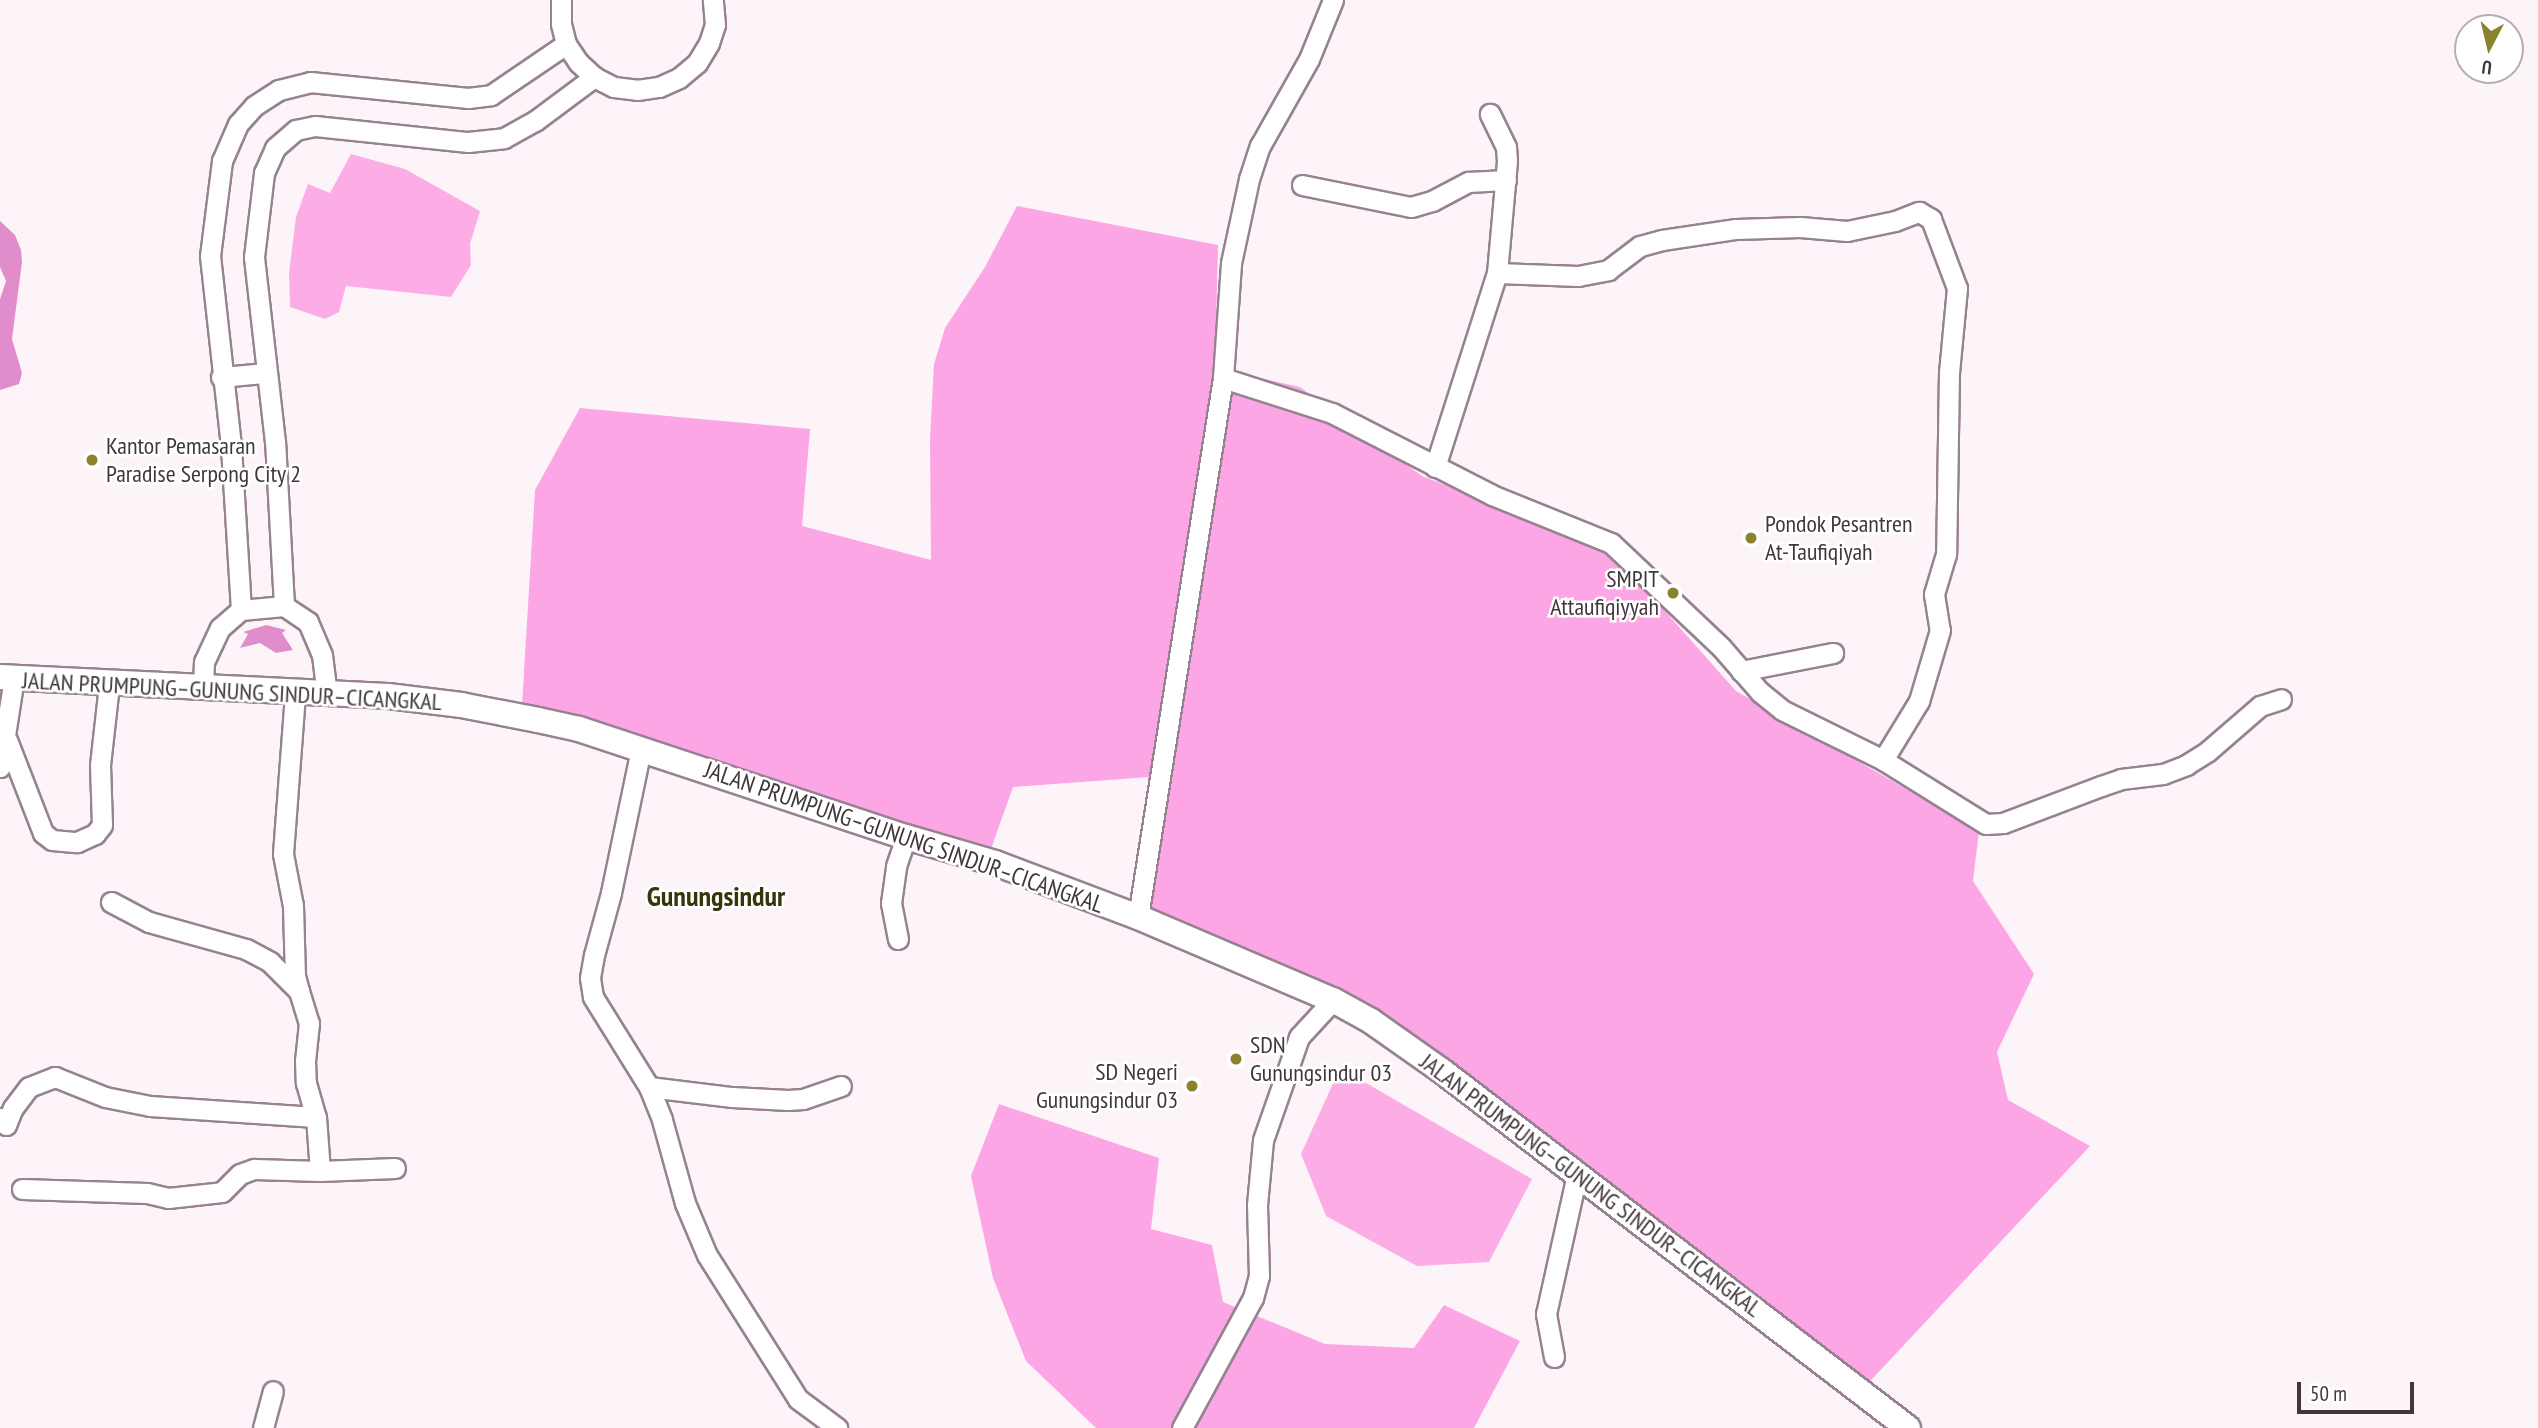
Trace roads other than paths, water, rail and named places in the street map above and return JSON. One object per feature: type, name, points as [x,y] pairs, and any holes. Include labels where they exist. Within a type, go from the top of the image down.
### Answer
[{"type":"main road","name":"JALAN PRUMPUNG–GUNUNG SINDUR–CICANGKAL","points":[[7,678],[295,694],[388,696],[461,705],[579,729],[906,837],[995,863],[1138,917],[1333,1000],[1406,1044],[1908,1428]]},
{"type":"street","points":[[561,0],[561,24],[566,44],[578,62],[594,77],[614,87],[637,90],[659,88],[679,78],[697,63],[709,43],[715,25],[713,0]]},
{"type":"street","points":[[1138,917],[1223,378],[1231,263],[1249,179],[1260,146],[1309,59],[1333,0]]},
{"type":"street","points":[[241,610],[231,446],[221,377],[212,243],[222,161],[238,124],[254,106],[279,90],[310,82],[468,99],[491,96],[566,44]]},
{"type":"street","points":[[284,606],[275,442],[265,373],[254,257],[264,173],[283,139],[296,130],[315,126],[468,142],[504,138],[535,121],[594,77]]},
{"type":"street","points":[[1435,467],[1497,273],[1506,180],[1506,147],[1490,114]]},
{"type":"street","points":[[1302,185],[1411,207],[1432,201],[1468,182],[1506,180]]},
{"type":"street","points":[[1497,273],[1578,276],[1608,270],[1640,246],[1736,229],[1800,227],[1847,231],[1895,221],[1919,212],[1931,219],[1957,288],[1949,372],[1946,554],[1934,594],[1940,630],[1919,701],[1884,760]]},
{"type":"street","points":[[221,377],[265,373]]},
{"type":"street","points":[[1223,378],[1332,413],[1492,495],[1611,543],[1721,647],[1760,692],[1782,710],[1884,760],[1986,824],[2003,823],[2120,779],[2163,774],[2186,765],[2208,751],[2260,706],[2281,699]]},
{"type":"street","points":[[203,689],[204,662],[220,628],[241,610],[284,606],[308,622],[323,655],[327,695]]},
{"type":"street","points":[[1741,671],[1833,653]]},
{"type":"street","points":[[0,767],[7,740],[7,678]]},
{"type":"street","points":[[7,740],[43,833],[52,840],[77,842],[96,834],[102,825],[100,765],[108,685]]},
{"type":"street","points":[[295,694],[283,854],[293,906],[295,976],[309,1023],[305,1060],[306,1083],[316,1117],[320,1171]]},
{"type":"street","points":[[641,749],[590,978],[593,997],[649,1087],[662,1120],[685,1203],[707,1255],[797,1399],[837,1428]]},
{"type":"street","points":[[898,939],[891,903],[896,866],[906,837]]},
{"type":"street","points":[[111,902],[149,922],[246,949],[270,962],[299,991]]},
{"type":"street","points":[[1182,1428],[1253,1298],[1259,1276],[1257,1205],[1263,1140],[1299,1037],[1333,1000]]},
{"type":"street","points":[[0,1118],[6,1125],[13,1108],[29,1087],[55,1077],[105,1097],[150,1106],[316,1117]]},
{"type":"street","points":[[649,1087],[732,1097],[788,1100],[803,1099],[841,1086]]},
{"type":"street","points":[[22,1189],[146,1193],[168,1198],[222,1192],[240,1174],[254,1169],[320,1171],[395,1168]]},
{"type":"street","points":[[1553,1357],[1546,1314],[1577,1174]]},
{"type":"street","points":[[263,1428],[273,1391]]},
{"type":"place","name":"Kantor Pemasaran Paradise Serpong City 2","points":[[92,460]]},
{"type":"place","name":"Pondok Pesantren At-Taufiqiyah","points":[[1751,538]]},
{"type":"place","name":"SMPIT Attaufiqiyyah","points":[[1673,593]]},
{"type":"place","name":"SDN Gunungsindur 03","points":[[1236,1059]]},
{"type":"place","name":"SD Negeri Gunungsindur 03","points":[[1192,1086]]},
{"type":"district","name":"Gunungsindur","points":[[716,896]]}]
